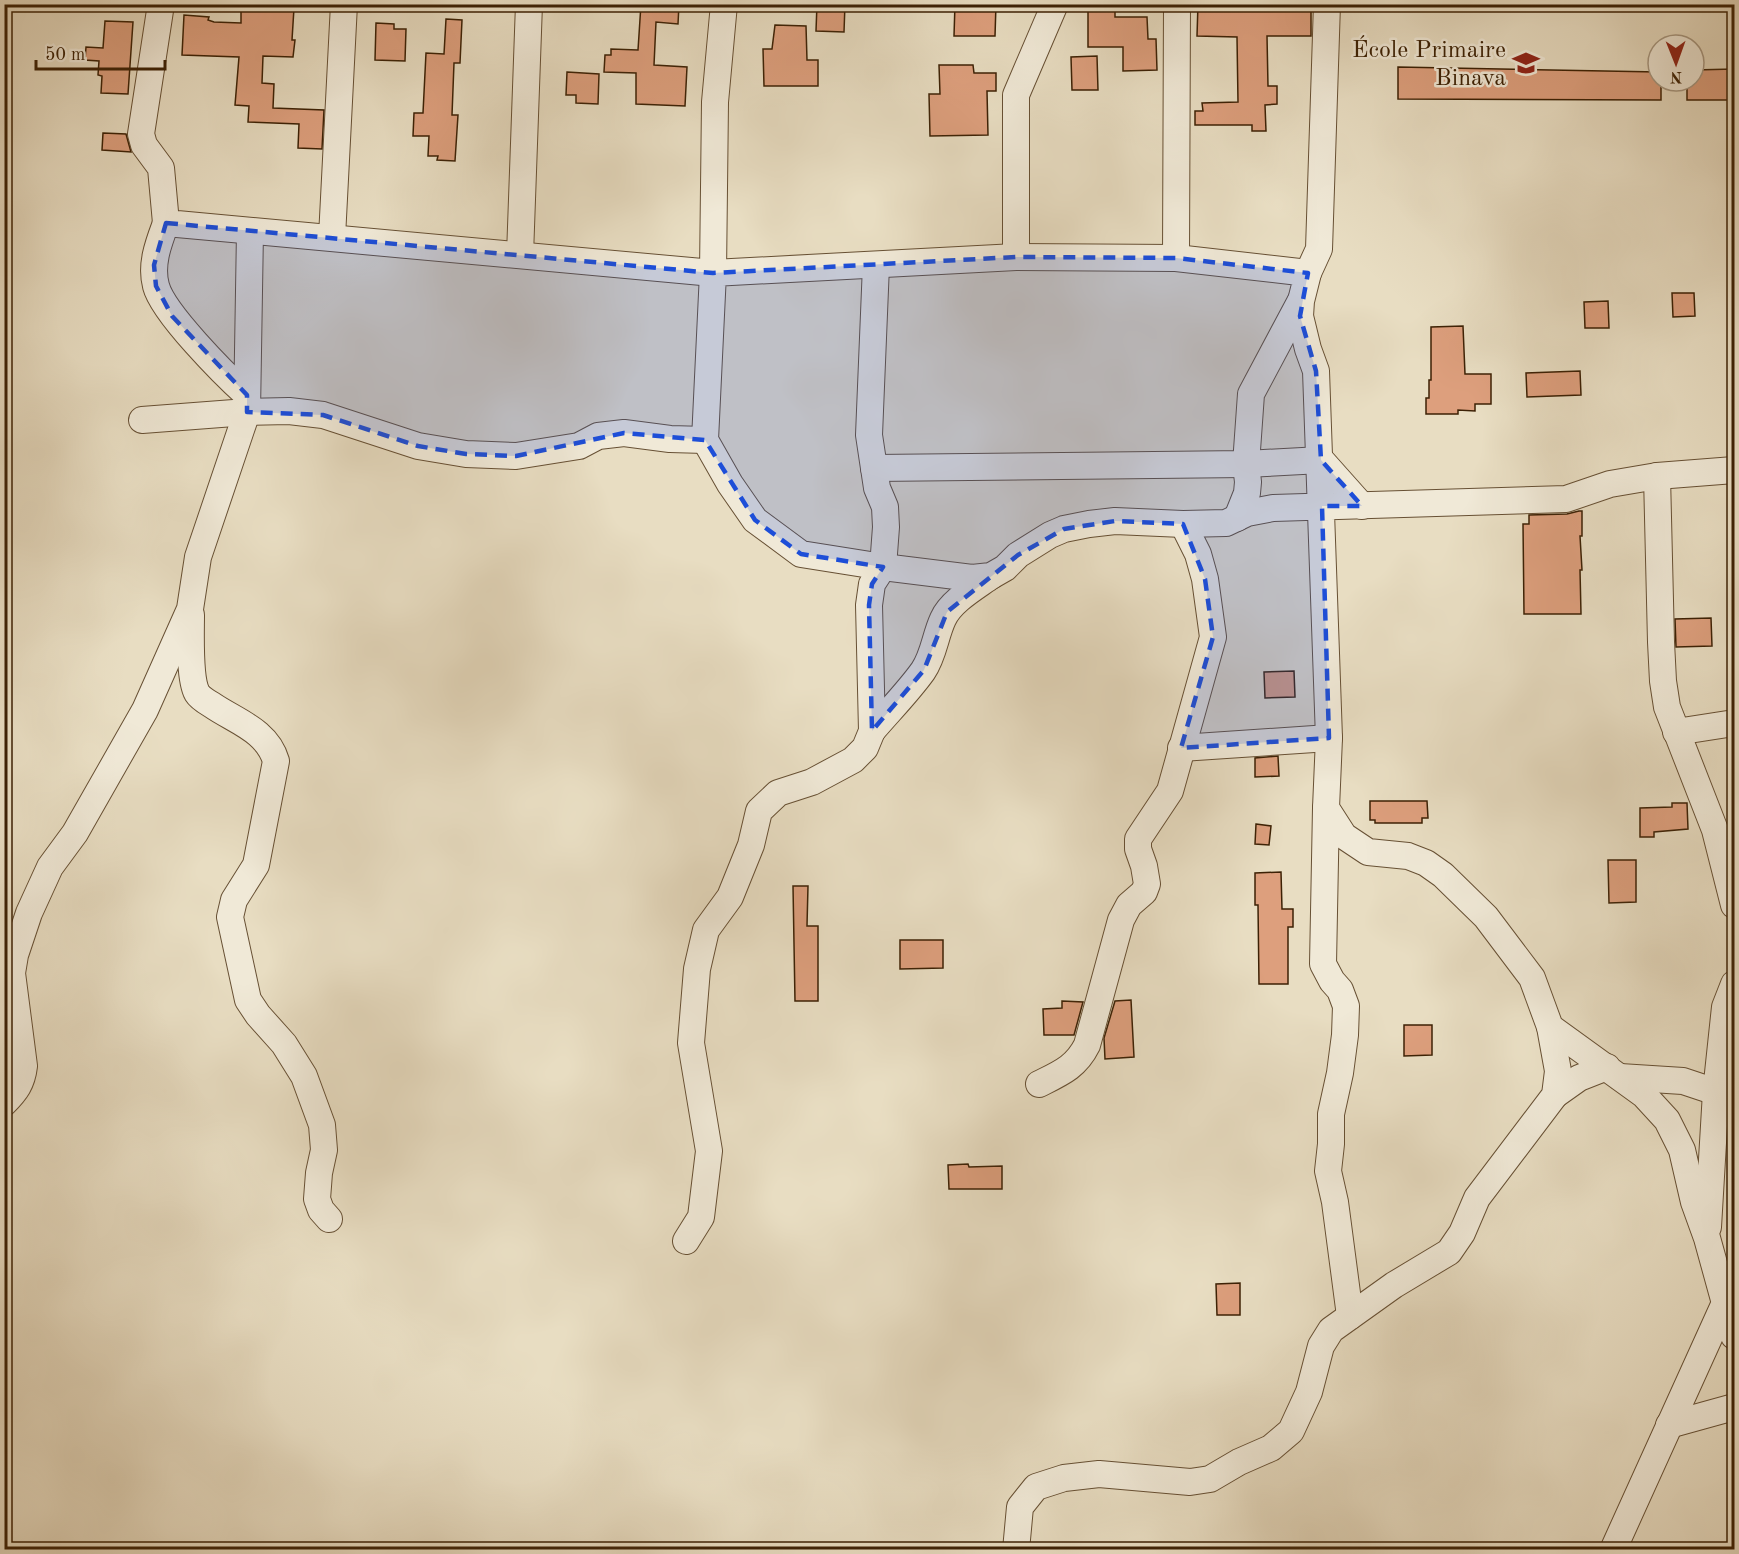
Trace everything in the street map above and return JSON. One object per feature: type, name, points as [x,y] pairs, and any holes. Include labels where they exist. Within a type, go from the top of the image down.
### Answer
[{"type":"street","points":[[161,4],[141,134],[144,145],[161,168],[166,223],[158,244],[154,265],[156,286],[172,316],[247,404]]},
{"type":"street","points":[[332,237],[344,4]]},
{"type":"street","points":[[520,255],[530,4]]},
{"type":"street","points":[[724,4],[715,102],[713,273],[705,440],[730,484],[755,520],[801,554],[972,579],[992,576]]},
{"type":"street","points":[[1016,257],[1016,94],[1055,4]]},
{"type":"street","points":[[1176,258],[1177,4]]},
{"type":"street","points":[[1327,4],[1319,249],[1308,273],[1301,300],[1300,316],[1302,330],[1316,371],[1321,460],[1329,738],[1323,964],[1340,990],[1346,1006],[1341,1064],[1330,1114],[1331,1144],[1328,1170],[1335,1202],[1350,1316]]},
{"type":"street","points":[[166,223],[713,273],[1016,257],[1176,258],[1308,273]]},
{"type":"street","points":[[250,231],[247,404],[198,557],[190,609],[193,679],[198,695],[251,728],[267,742],[276,761],[256,865],[234,900],[230,917],[248,1000],[284,1044],[304,1076],[322,1125],[324,1150],[317,1199],[321,1210],[329,1219]]},
{"type":"street","points":[[872,731],[869,605],[872,584],[883,567],[886,527],[885,507],[877,488],[869,435],[876,265]]},
{"type":"street","points":[[1237,518],[1246,493],[1251,394],[1301,300]]},
{"type":"street","points":[[142,420],[247,404],[323,415],[418,446],[466,454],[516,456],[579,446],[598,436],[624,433],[670,439],[705,440]]},
{"type":"street","points":[[874,468],[1246,464],[1321,460]]},
{"type":"street","points":[[1321,460],[1362,506]]},
{"type":"street","points":[[686,1241],[701,1217],[709,1150],[691,1043],[697,969],[706,930],[730,897],[751,845],[759,811],[778,793],[812,782],[853,760],[865,748],[872,731],[924,670],[947,612],[968,593],[1005,568],[1018,555],[1064,529],[1115,521],[1226,523],[1247,513],[1267,509],[1566,500],[1610,484],[1657,476],[1734,470]]},
{"type":"street","points":[[1657,476],[1663,681],[1667,707],[1715,830],[1734,904]]},
{"type":"street","points":[[1039,1084],[1061,1074],[1080,1060],[1087,1045],[1121,920],[1129,905],[1144,892],[1147,884],[1138,849],[1138,839],[1170,791],[1213,638],[1205,579],[1198,554],[1183,524]]},
{"type":"street","points":[[4,1103],[17,1091],[22,1080],[24,1066],[12,973],[28,913],[50,867],[75,833],[145,710],[190,609]]},
{"type":"street","points":[[1676,732],[1734,723]]},
{"type":"street","points":[[1181,748],[1329,738]]},
{"type":"street","points":[[1326,808],[1344,836],[1368,852],[1408,856],[1426,863],[1443,875],[1486,917],[1532,978],[1550,1027],[1558,1071],[1556,1095]]},
{"type":"street","points":[[1707,1239],[1716,1092],[1725,1007],[1734,984]]},
{"type":"street","points":[[1550,1027],[1644,1095],[1667,1120],[1682,1150],[1694,1202],[1730,1293],[1734,1336]]},
{"type":"street","points":[[1016,1550],[1020,1507],[1035,1487],[1064,1478],[1098,1473],[1190,1482],[1210,1479],[1239,1462],[1271,1448],[1291,1431],[1309,1392],[1321,1346],[1331,1330],[1394,1285],[1449,1252],[1456,1243],[1477,1198],[1556,1095],[1579,1078],[1613,1072],[1683,1081],[1716,1092]]},
{"type":"street","points":[[1613,1550],[1730,1293]]},
{"type":"street","points":[[1669,1425],[1734,1407]]},
{"type":"highlighted area","points":[[166,223],[713,273],[1016,257],[1176,258],[1308,273],[1300,316],[1316,371],[1321,460],[1362,506],[1322,506],[1329,738],[1181,748],[1213,637],[1205,579],[1183,524],[1115,521],[1064,529],[1018,555],[947,612],[924,670],[872,731],[869,605],[872,584],[883,567],[801,554],[755,520],[705,440],[624,433],[516,456],[466,454],[418,446],[323,415],[247,412],[247,395],[172,316],[156,286],[154,265]]},
{"type":"building","points":[[241,4],[294,8],[293,57],[263,56],[262,83],[274,84],[273,108],[324,110],[322,149],[298,148],[299,124],[248,122],[249,106],[235,105],[239,57],[182,55],[184,15],[209,17],[208,20],[214,22],[241,23]]},
{"type":"building","points":[[641,4],[679,4],[678,24],[656,22],[654,65],[687,67],[685,106],[636,104],[636,73],[604,72],[605,55],[611,55],[611,49],[638,50]]},
{"type":"building","points":[[817,4],[845,4],[844,32],[816,31]]},
{"type":"building","points":[[955,4],[996,4],[995,36],[954,36]]},
{"type":"building","points":[[1088,4],[1115,4],[1115,17],[1147,17],[1148,39],[1156,39],[1157,70],[1123,71],[1123,47],[1088,47]]},
{"type":"building","points":[[1198,4],[1311,4],[1311,36],[1267,36],[1268,86],[1277,86],[1277,104],[1265,105],[1266,131],[1252,131],[1252,125],[1195,125],[1195,111],[1203,111],[1202,103],[1238,102],[1237,37],[1197,36]]},
{"type":"building","points":[[446,19],[462,20],[460,63],[454,63],[452,115],[458,115],[455,161],[437,160],[438,156],[428,156],[429,136],[413,136],[414,113],[423,113],[426,53],[444,54]]},
{"type":"building","points":[[105,21],[133,22],[128,94],[101,93],[102,76],[98,75],[99,61],[85,60],[86,47],[103,48]]},
{"type":"building","points":[[376,23],[394,24],[394,29],[406,29],[405,61],[375,60]]},
{"type":"building","points":[[775,25],[806,26],[807,60],[818,60],[818,86],[764,86],[763,49],[772,49]]},
{"type":"building","points":[[1097,56],[1098,90],[1072,90],[1071,57]]},
{"type":"building","points":[[939,65],[973,65],[974,73],[996,73],[996,91],[987,91],[988,135],[930,136],[929,94],[940,94]]},
{"type":"building","points":[[1398,67],[1646,72],[1646,93],[1661,93],[1661,100],[1398,99]]},
{"type":"building","points":[[1734,69],[1734,100],[1687,100],[1687,93],[1706,93],[1706,70]]},
{"type":"building","points":[[567,72],[599,74],[598,104],[576,103],[576,95],[566,95]]},
{"type":"building","points":[[103,133],[126,134],[131,152],[102,150]]},
{"type":"building","points":[[1672,293],[1694,293],[1695,316],[1673,317]]},
{"type":"building","points":[[1608,301],[1609,328],[1585,328],[1584,302]]},
{"type":"building","points":[[1463,326],[1465,374],[1491,374],[1491,404],[1475,404],[1475,411],[1458,410],[1458,414],[1426,414],[1426,398],[1429,398],[1429,380],[1431,380],[1431,327]]},
{"type":"building","points":[[1580,371],[1581,395],[1527,397],[1526,373]]},
{"type":"building","points":[[1582,511],[1581,614],[1524,614],[1523,524],[1529,524],[1529,515],[1567,514]]},
{"type":"building","points":[[1711,618],[1712,646],[1676,647],[1675,619]]},
{"type":"building","points":[[1294,671],[1295,697],[1265,698],[1264,672]]},
{"type":"building","points":[[1278,756],[1279,776],[1255,777],[1255,758]]},
{"type":"building","points":[[1370,801],[1427,801],[1428,818],[1422,818],[1422,823],[1375,823],[1375,820],[1370,820]]},
{"type":"building","points":[[1672,803],[1687,803],[1688,829],[1654,832],[1654,837],[1640,837],[1640,808],[1672,807]]},
{"type":"building","points":[[1256,824],[1271,826],[1269,845],[1255,844]]},
{"type":"building","points":[[1608,860],[1636,860],[1636,902],[1609,903]]},
{"type":"building","points":[[1281,872],[1282,909],[1293,909],[1293,927],[1288,927],[1288,984],[1259,984],[1258,905],[1255,905],[1255,873]]},
{"type":"building","points":[[793,886],[808,886],[807,926],[818,926],[818,1001],[795,1001]]},
{"type":"building","points":[[900,940],[943,940],[943,968],[900,969]]},
{"type":"building","points":[[1131,1000],[1134,1057],[1105,1059],[1104,1038],[1115,1001]]},
{"type":"building","points":[[1062,1001],[1083,1002],[1074,1035],[1044,1035],[1043,1009],[1062,1008]]},
{"type":"building","points":[[1404,1025],[1432,1025],[1432,1055],[1404,1056]]},
{"type":"building","points":[[968,1164],[969,1167],[1002,1166],[1002,1189],[949,1189],[948,1165]]},
{"type":"building","points":[[1240,1283],[1240,1315],[1217,1315],[1216,1284]]},
{"type":"place","name":"École Primaire Binava","points":[[1526,63]]}]
